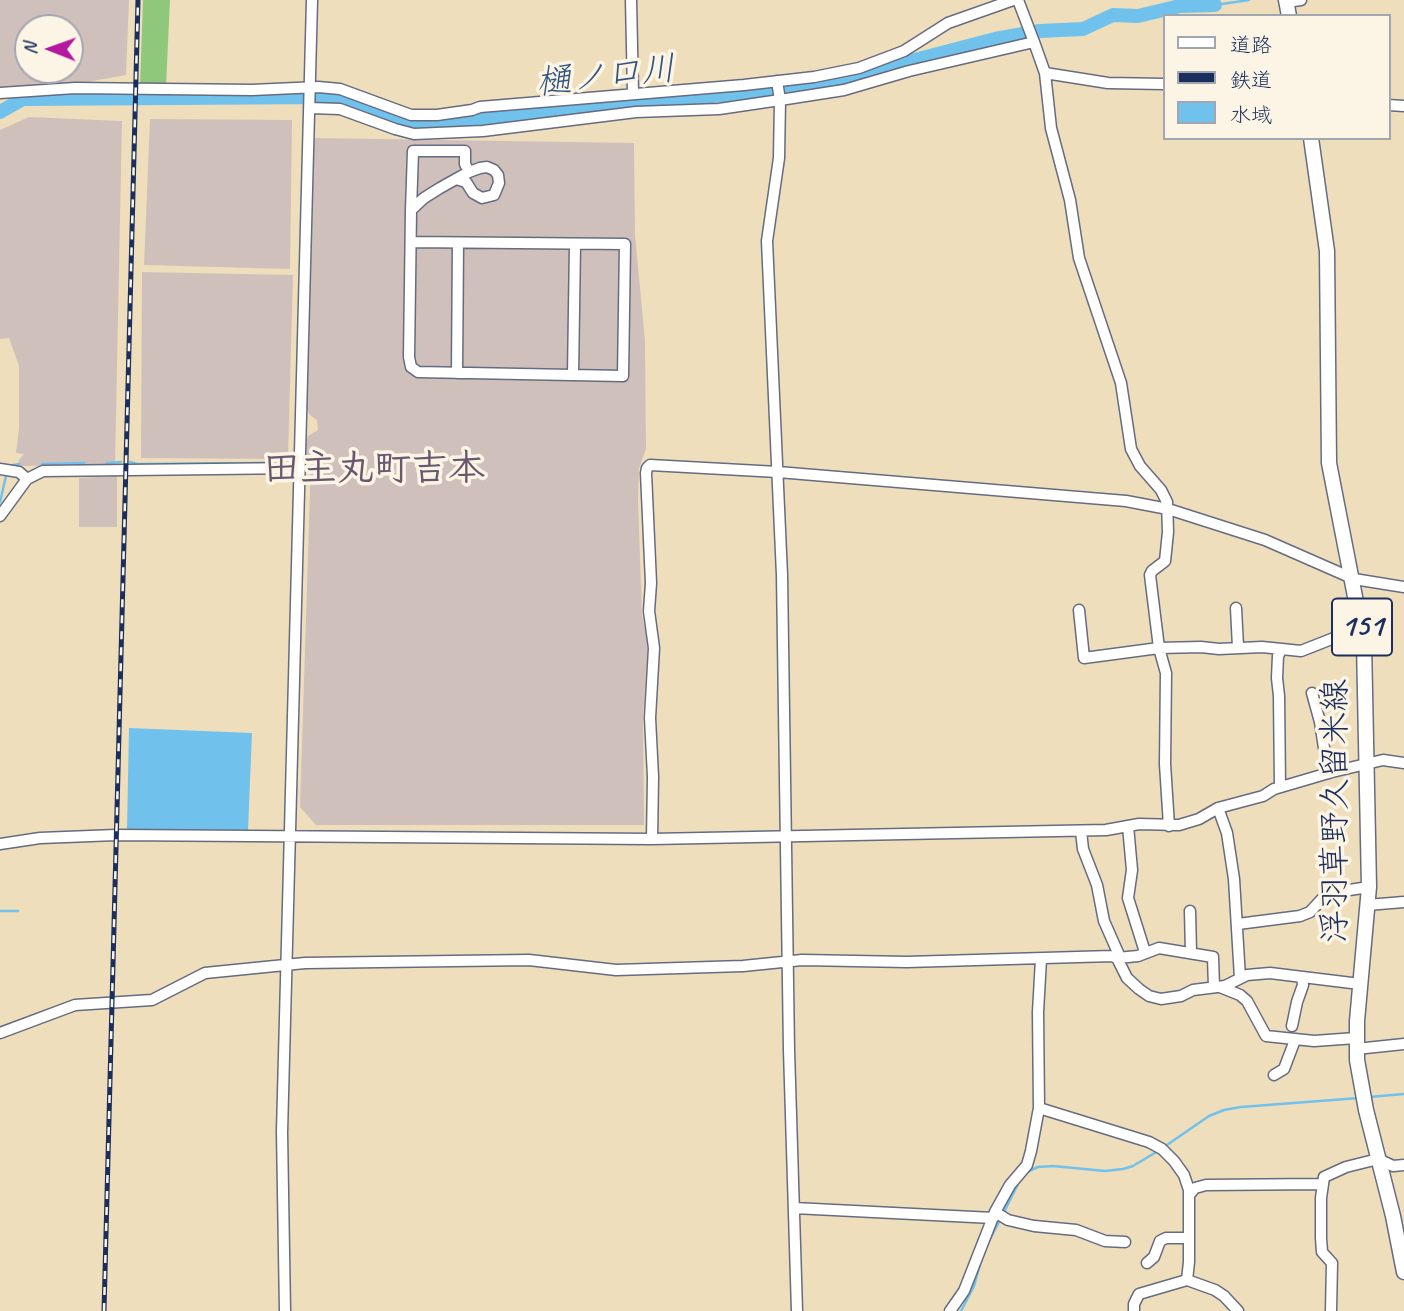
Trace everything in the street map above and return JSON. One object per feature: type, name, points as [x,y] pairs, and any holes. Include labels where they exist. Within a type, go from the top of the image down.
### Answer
[{"type":"main road","name":"浮羽草野久留米線","points":[[1311,140],[1326,251],[1329,463],[1362,627],[1369,887],[1356,1044],[1364,1096],[1404,1272]]},
{"type":"street","points":[[285,1311],[282,1167],[313,0]]},
{"type":"street","points":[[631,0],[633,93]]},
{"type":"street","points":[[0,101],[5,93],[75,88],[340,89],[388,109],[421,116],[633,93],[777,83],[859,68],[904,51],[948,23],[1016,0],[1045,73],[1051,128],[1070,200],[1079,258],[1121,383],[1131,449],[1140,466],[1161,490],[1168,509],[1165,561],[1150,575],[1159,648],[1166,673],[1165,764],[1169,826]]},
{"type":"street","points":[[1287,6],[1301,0]]},
{"type":"street","points":[[310,106],[340,109],[414,134],[482,131],[636,112],[719,109],[844,90],[1033,41]]},
{"type":"street","points":[[1045,73],[1108,83],[1162,84]]},
{"type":"street","points":[[777,83],[780,99],[779,158],[767,241],[782,575],[785,835],[797,1311]]},
{"type":"street","points":[[571,100],[572,118]]},
{"type":"street","points":[[496,107],[498,127]]},
{"type":"street","points":[[383,124],[388,109]]},
{"type":"street","points":[[411,242],[625,244],[623,376],[418,372],[411,367],[409,357],[412,151],[465,151],[465,164],[469,172]]},
{"type":"street","points":[[411,210],[424,198],[456,179],[469,172],[483,167],[494,170],[499,181],[495,194],[489,198],[479,197],[471,191],[466,182],[456,179]]},
{"type":"street","points":[[457,373],[458,243]]},
{"type":"street","points":[[573,375],[575,244]]},
{"type":"street","points":[[652,839],[650,718],[654,648],[649,611],[651,583],[647,468],[650,465],[674,464],[1126,501],[1168,509],[1265,540],[1353,579],[1404,587]]},
{"type":"street","points":[[0,516],[27,479],[34,474],[51,470],[300,468]]},
{"type":"street","points":[[0,469],[19,472],[27,479]]},
{"type":"street","points":[[1236,608],[1238,647]]},
{"type":"street","points":[[1079,610],[1084,658],[1159,648],[1262,647],[1301,651],[1362,627]]},
{"type":"street","points":[[1280,787],[1277,678],[1278,656],[1281,650]]},
{"type":"street","points":[[1312,693],[1327,767],[1332,772]]},
{"type":"street","points":[[0,844],[61,836],[652,839],[1084,831],[1139,824],[1169,826],[1199,819],[1218,808],[1263,796],[1280,787],[1332,772],[1382,760],[1404,762]]},
{"type":"street","points":[[1218,808],[1227,833],[1238,924],[1240,978]]},
{"type":"street","points":[[1128,826],[1132,870],[1128,898],[1145,952]]},
{"type":"street","points":[[1084,831],[1083,849],[1097,885],[1104,921],[1119,955],[1116,958]]},
{"type":"street","points":[[1238,924],[1300,915],[1310,912],[1322,899],[1336,892],[1369,887]]},
{"type":"street","points":[[1367,905],[1404,902]]},
{"type":"street","points":[[1190,911],[1191,953]]},
{"type":"street","points":[[0,1033],[75,1005],[152,1000],[205,973],[287,964],[529,960],[616,970],[788,962],[1116,958],[1138,956],[1159,948],[1213,957],[1216,986]]},
{"type":"street","points":[[1116,958],[1127,978],[1149,996],[1172,999],[1193,990],[1225,986],[1247,975],[1270,973],[1360,984]]},
{"type":"street","points":[[950,1311],[964,1291],[1010,1185],[1027,1165],[1039,1108],[1038,1012],[1041,959]]},
{"type":"street","points":[[1292,1026],[1303,985],[1302,977]]},
{"type":"street","points":[[1216,986],[1240,995],[1247,1001],[1266,1036],[1356,1044],[1404,1044]]},
{"type":"street","points":[[1274,1075],[1284,1069],[1295,1040]]},
{"type":"street","points":[[1039,1108],[1129,1135],[1162,1149],[1174,1161],[1184,1175],[1189,1195],[1187,1280]]},
{"type":"street","points":[[1331,1311],[1332,1263],[1322,1252],[1321,1184],[1324,1177],[1331,1172],[1378,1159],[1393,1166],[1404,1165]]},
{"type":"street","points":[[1189,1195],[1195,1188],[1206,1185],[1321,1184]]},
{"type":"street","points":[[794,1208],[998,1215],[1034,1226],[1076,1230],[1105,1241],[1125,1242]]},
{"type":"street","points":[[1147,1263],[1154,1257],[1160,1241],[1166,1238],[1189,1238]]},
{"type":"street","points":[[1134,1311],[1139,1294],[1187,1280],[1224,1296],[1238,1311]]},
{"type":"shaded area","points":[[0,0],[129,0],[126,75],[87,82],[84,82],[84,14],[14,14],[14,84],[58,84],[0,88]]},
{"type":"shaded area","points":[[29,117],[122,121],[115,465],[18,466],[24,454],[16,453],[19,428],[19,366],[9,338],[0,339],[0,130]]},
{"type":"shaded area","points":[[150,119],[292,120],[290,269],[144,265]]},
{"type":"shaded area","points":[[313,138],[634,143],[635,235],[645,341],[646,449],[639,468],[638,499],[642,615],[648,644],[643,717],[644,825],[316,825],[300,807],[311,459],[305,452],[305,444],[308,436],[318,430],[317,420],[310,415],[306,407]]},
{"type":"shaded area","points":[[142,272],[293,275],[288,456],[282,459],[141,458]]},
{"type":"shaded area","points":[[117,476],[117,527],[79,527],[79,478]]},
{"type":"green space","points":[[143,0],[170,0],[166,87],[140,87]]},
{"type":"water","points":[[129,728],[252,733],[248,830],[127,829]]},
{"type":"waterway","points":[[1215,5],[1249,0]]},
{"type":"waterway","name":"樋ノ口川","points":[[0,112],[23,99],[328,97],[343,100],[403,124],[442,124],[799,87],[842,79],[995,39],[1040,31],[1083,29],[1113,15],[1138,16],[1180,6],[1215,5]]},
{"type":"waterway","points":[[107,463],[121,462]]},
{"type":"waterway","points":[[130,462],[265,463]]},
{"type":"waterway","points":[[42,464],[84,463]]},
{"type":"waterway","points":[[8,466],[19,464]]},
{"type":"waterway","points":[[0,502],[6,476]]},
{"type":"waterway","points":[[0,911],[18,911]]},
{"type":"waterway","points":[[1369,1097],[1404,1094]]},
{"type":"waterway","points":[[1164,1147],[1209,1116],[1224,1110],[1359,1098]]},
{"type":"waterway","points":[[1027,1172],[1038,1167],[1053,1166],[1105,1171],[1123,1169],[1158,1151]]},
{"type":"waterway","points":[[1003,1214],[1019,1182]]},
{"type":"waterway","points":[[987,1245],[1000,1220]]},
{"type":"waterway","points":[[961,1311],[974,1286],[981,1261]]},
{"type":"railway","points":[[104,1311],[138,0]]},
{"type":"district","name":"田主丸町吉本","points":[[374,470]]}]
